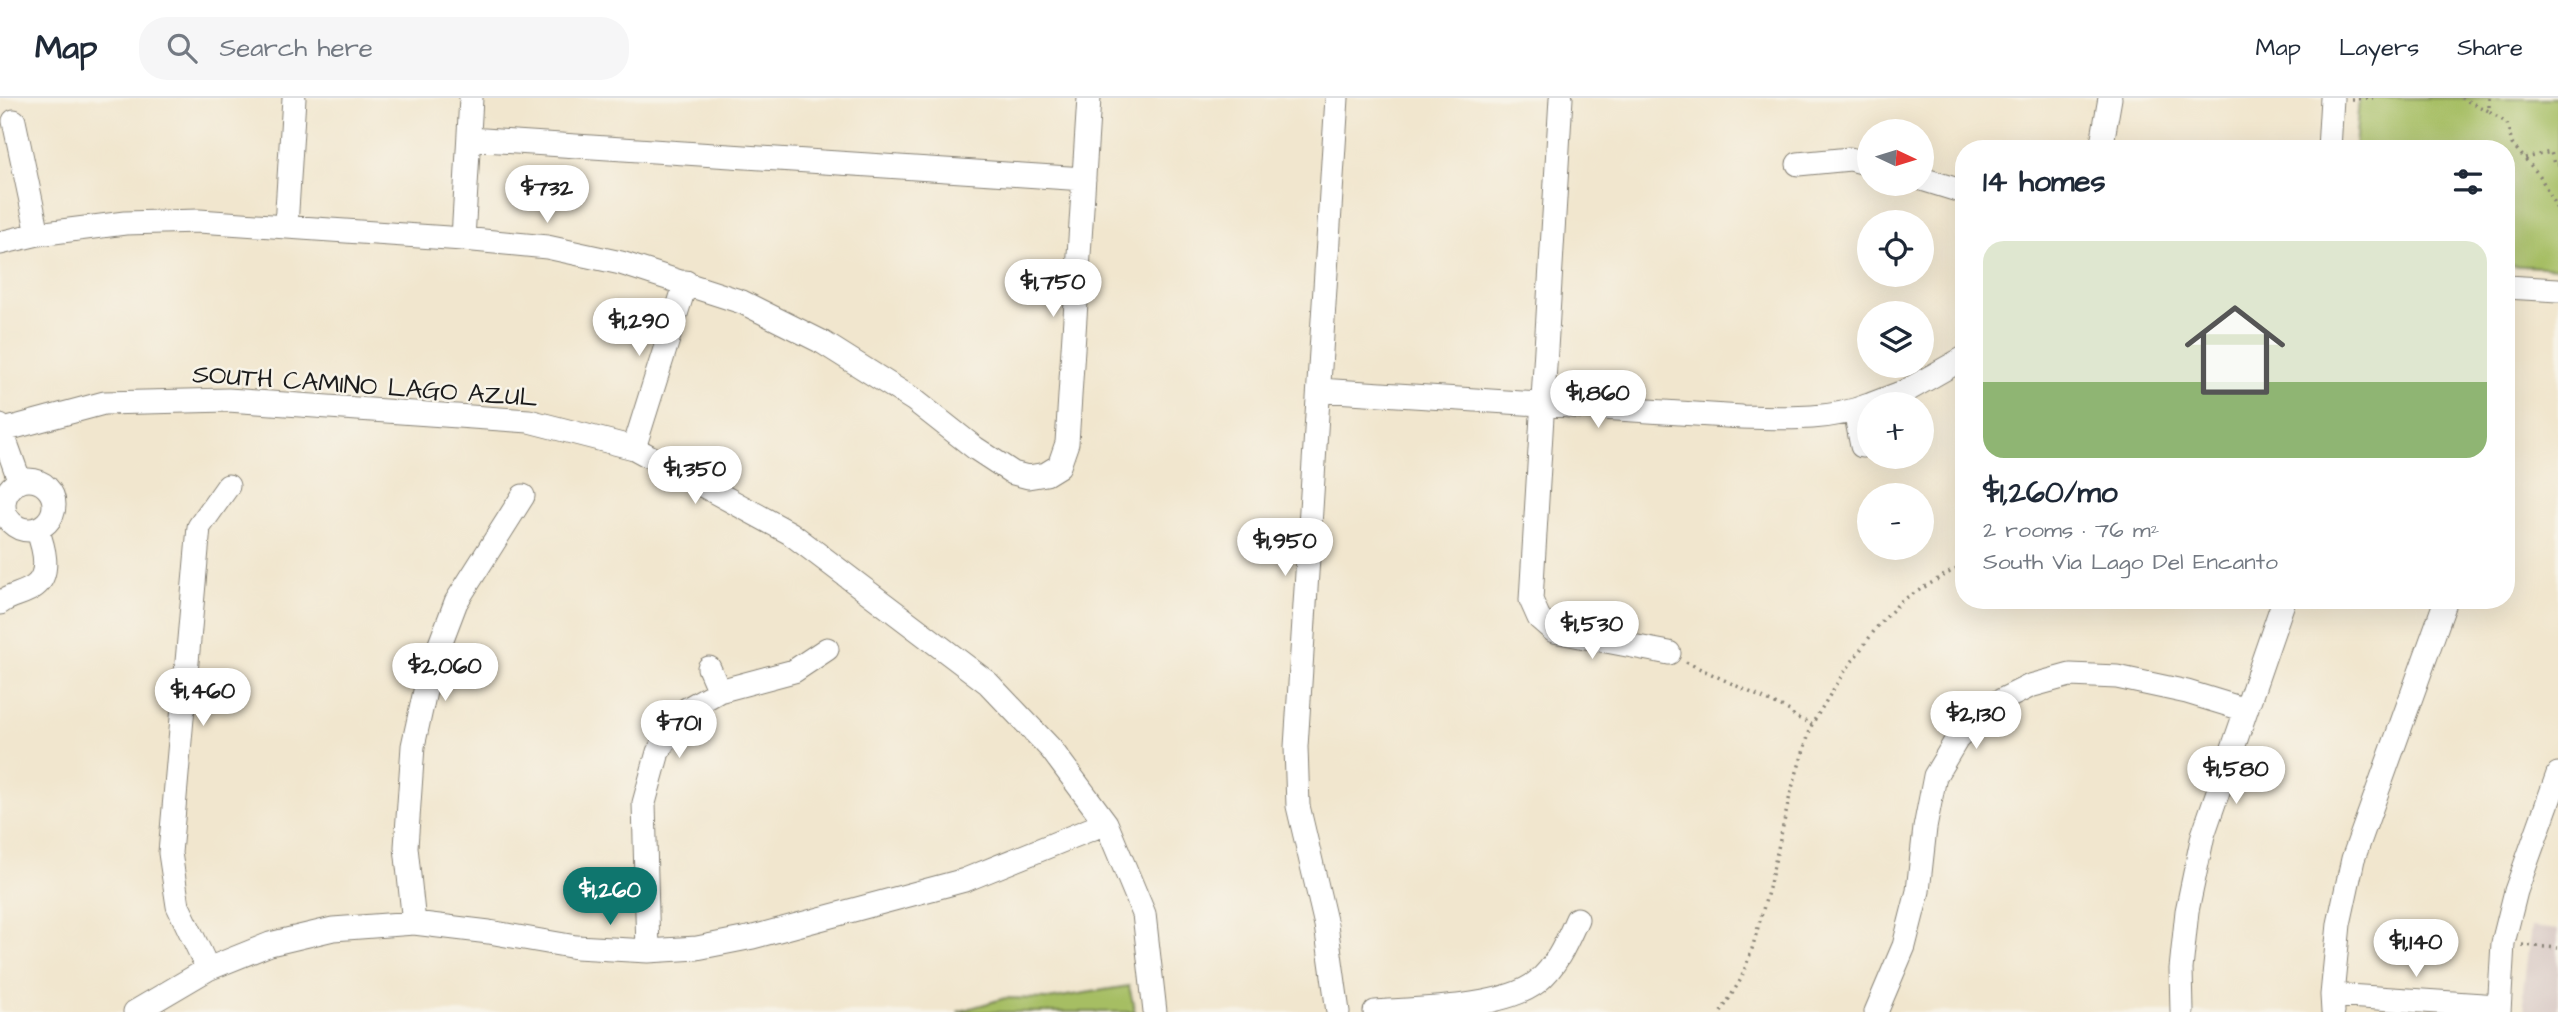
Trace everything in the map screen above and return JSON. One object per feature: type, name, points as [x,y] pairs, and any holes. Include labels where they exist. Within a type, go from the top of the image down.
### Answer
[{"type":"street","points":[[286,226],[294,98]]},
{"type":"street","points":[[463,239],[471,98]]},
{"type":"street","points":[[0,243],[38,234],[125,223],[199,221],[547,247],[621,262],[742,302],[822,342],[914,400],[975,448],[1013,473],[1028,477],[1046,474],[1059,466],[1067,443],[1089,98]]},
{"type":"street","points":[[1337,98],[1296,747],[1298,806],[1326,925],[1338,1012]]},
{"type":"street","points":[[1560,98],[1530,578],[1531,600],[1539,618],[1554,631],[1669,653]]},
{"type":"street","points":[[2103,140],[2110,98]]},
{"type":"street","points":[[2330,140],[2332,98]]},
{"type":"street","points":[[14,121],[38,234]]},
{"type":"street","points":[[469,139],[1084,180]]},
{"type":"street","points":[[1798,164],[1850,159],[1857,161]]},
{"type":"street","points":[[1934,183],[1955,189]]},
{"type":"street","points":[[634,448],[687,282]]},
{"type":"street","points":[[2515,288],[2558,290]]},
{"type":"street","points":[[1903,392],[1955,363]]},
{"type":"street","points":[[1319,390],[1742,417],[1802,418],[1857,408]]},
{"type":"street","name":"SOUTH CAMINO LAGO AZUL","points":[[0,429],[104,403],[228,400],[529,421],[634,448],[790,533],[988,683],[1051,749],[1106,823],[1144,914],[1155,1012]]},
{"type":"street","points":[[0,429],[20,482]]},
{"type":"street","points":[[20,482],[39,482],[52,496],[54,506],[51,516],[46,524],[37,529],[18,528],[5,514],[6,495],[20,482]]},
{"type":"street","points":[[208,969],[178,906],[170,853],[199,527],[228,486]]},
{"type":"street","points":[[414,923],[406,847],[413,746],[429,673],[456,602],[523,496]]},
{"type":"street","points":[[0,603],[9,596],[36,586],[43,573],[44,550],[37,529]]},
{"type":"street","points":[[2182,1012],[2181,969],[2187,911],[2203,835],[2281,609]]},
{"type":"street","points":[[2443,609],[2353,859],[2339,924],[2333,1004],[2498,1009],[2503,943],[2516,891],[2558,774]]},
{"type":"street","points":[[648,951],[644,803],[658,752],[687,709],[719,691],[794,671],[827,649]]},
{"type":"street","points":[[709,668],[719,691]]},
{"type":"street","points":[[1876,1012],[1904,946],[1918,891],[1925,828],[1935,776],[1957,739],[1992,705],[2030,686],[2070,675],[2117,677],[2187,692],[2246,710]]},
{"type":"street","points":[[135,1012],[208,969],[270,944],[333,929],[414,923],[576,947],[648,951],[697,947],[753,937],[965,880],[1106,823]]},
{"type":"street","points":[[1375,1012],[1458,1006],[1500,999],[1525,988],[1537,982],[1559,957],[1577,919]]},
{"type":"path","points":[[2462,98],[2507,122],[2511,140]]},
{"type":"path","points":[[2488,111],[2489,98]]},
{"type":"path","points":[[2515,147],[2540,176],[2558,211]]},
{"type":"path","points":[[2525,158],[2551,152],[2554,164],[2558,164]]},
{"type":"path","points":[[1721,1012],[1741,979],[1752,949],[1791,791],[1812,724],[1841,677],[1901,601],[1955,570]]},
{"type":"path","points":[[1669,653],[1812,724]]},
{"type":"path","points":[[2503,943],[2558,948]]},
{"type":"shaded area","points":[[2531,927],[2558,930],[2558,1012],[2525,1012],[2523,991]]},
{"type":"green space","points":[[2359,98],[2558,98],[2558,268],[2515,266],[2515,140],[2356,140]]},
{"type":"green space","points":[[1129,986],[1135,1012],[957,1012],[1005,998],[1048,999]]}]
